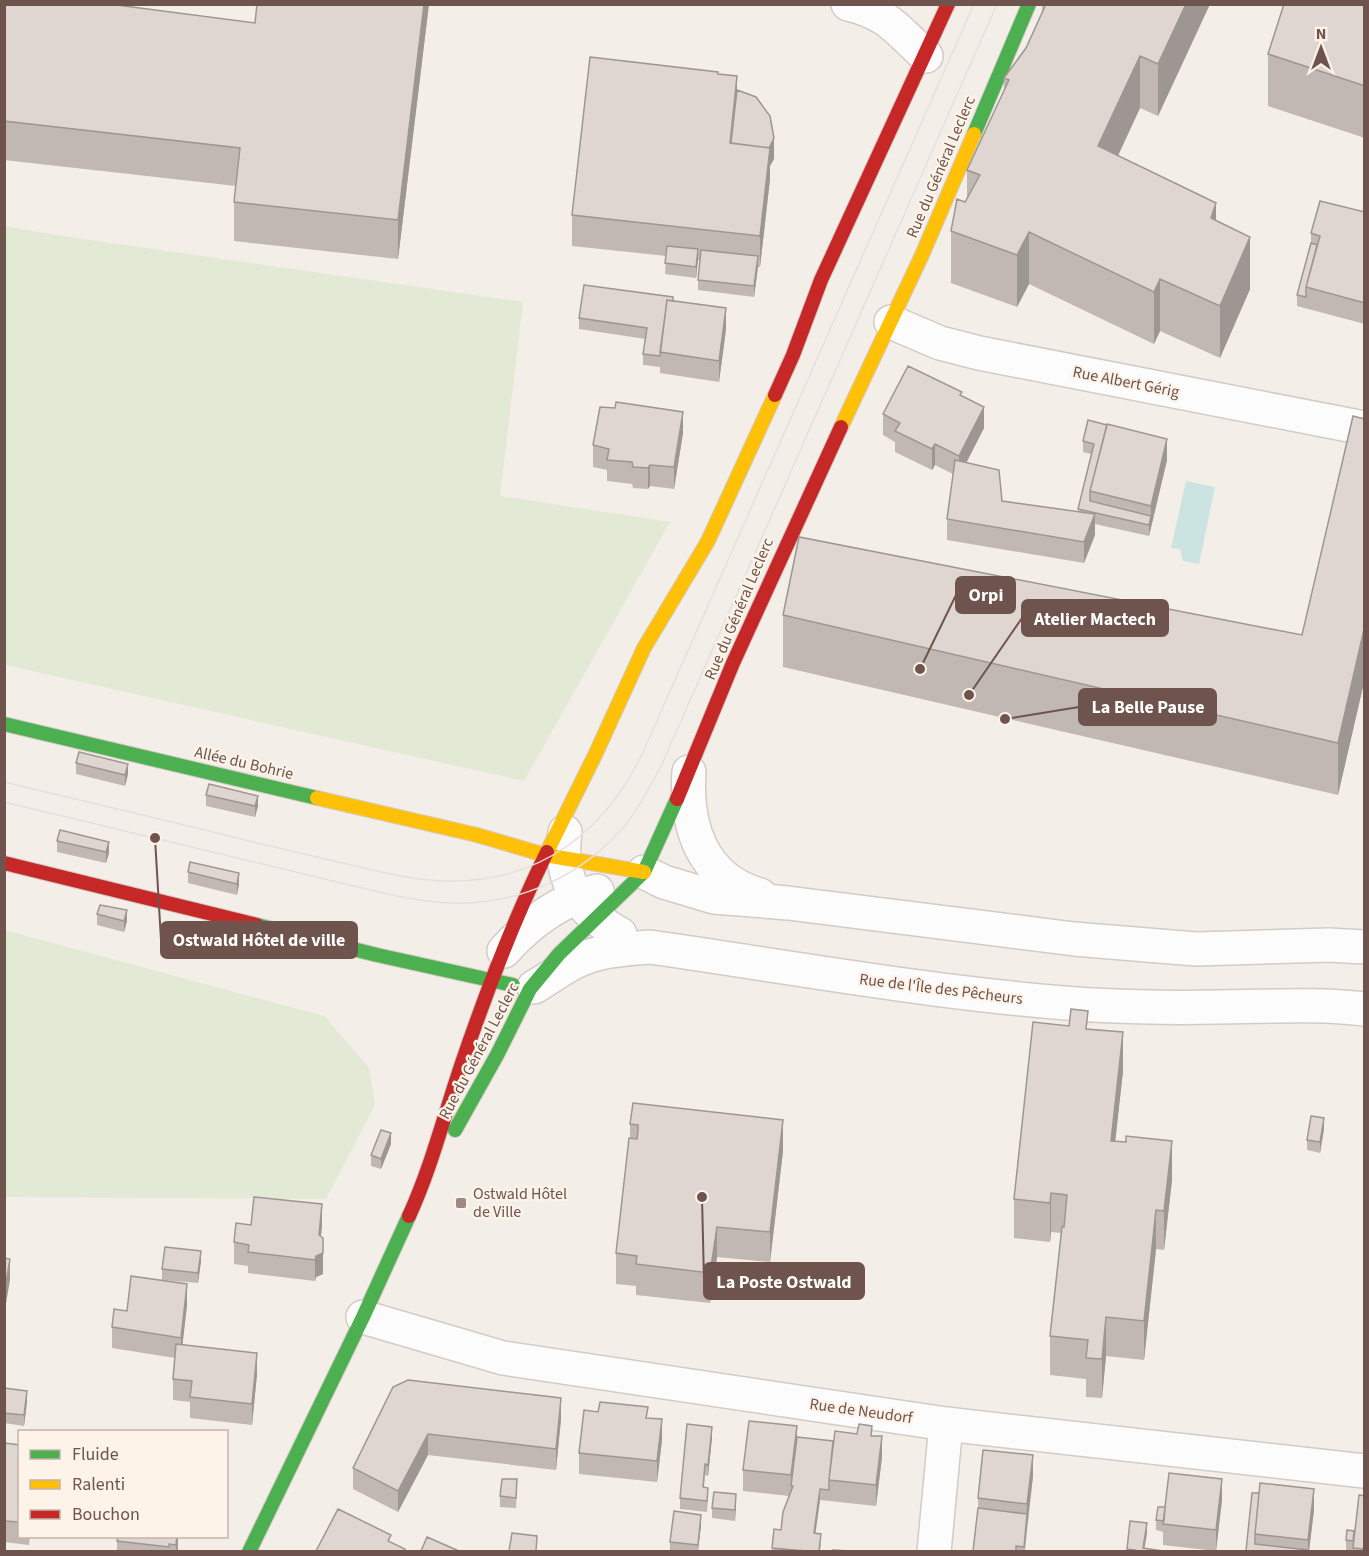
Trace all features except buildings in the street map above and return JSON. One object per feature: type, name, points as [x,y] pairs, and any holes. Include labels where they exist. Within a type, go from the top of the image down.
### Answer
[{"type":"main road","points":[[543,826],[564,808],[574,795],[644,648],[708,541],[793,356],[821,280],[948,4]]},
{"type":"main road","name":"Rue du Général Leclerc","points":[[646,879],[733,663],[785,545],[922,255],[1029,4]]},
{"type":"main road","name":"Allée du Bohrie","points":[[4,724],[477,835],[646,879]]},
{"type":"main road","name":"Allée du Bohrie","points":[[477,835],[497,838],[522,836]]},
{"type":"main road","name":"Rue du Général Leclerc","points":[[422,1188],[463,1060],[504,951],[555,857]]},
{"type":"main road","points":[[4,863],[408,962],[530,989]]},
{"type":"main road","name":"Rue du Général Leclerc","points":[[249,1551],[363,1317],[422,1188],[493,1063],[530,989],[559,954],[587,908]]},
{"type":"main road","points":[[408,962],[436,973],[448,983]]},
{"type":"main road","points":[[463,1060],[468,1033],[466,1011]]},
{"type":"street","points":[[848,4],[873,11],[890,21],[926,56]]},
{"type":"street","name":"Rue Albert Gérig","points":[[891,322],[940,344],[980,353],[1365,428]]},
{"type":"street","points":[[689,772],[687,796],[692,827],[700,849],[715,869],[737,886],[788,903]]},
{"type":"street","points":[[574,795],[564,836],[555,857],[571,888],[587,908],[629,939],[650,947]]},
{"type":"street","points":[[587,908],[590,893],[646,879],[714,897],[788,903],[1074,939],[1148,946],[1196,949],[1329,945],[1365,947]]},
{"type":"street","points":[[504,951],[524,929],[549,912],[587,908]]},
{"type":"street","name":"Rue de l'Île des Pêcheurs","points":[[530,989],[575,962],[593,955],[650,947],[899,985],[1030,1001],[1108,1006],[1310,1005],[1365,1009]]},
{"type":"street","name":"Rue de Neudorf","points":[[363,1317],[503,1358],[946,1424],[1365,1472]]},
{"type":"street","points":[[934,1551],[946,1424]]},
{"type":"green space","points":[[4,226],[523,302],[500,496],[670,522],[524,781],[5,665]]},
{"type":"green space","points":[[4,930],[324,1016],[369,1068],[375,1105],[326,1199],[5,1197]]},
{"type":"water","points":[[1186,481],[1215,487],[1199,564],[1183,561],[1180,549],[1171,548]]},
{"type":"tram line","points":[[4,782],[368,869],[428,880],[482,879],[513,872],[541,861],[567,846],[590,827],[610,805],[644,750],[974,4]]},
{"type":"tram line","points":[[4,802],[383,893],[433,902],[476,903],[525,893],[548,884],[591,858],[627,823],[662,764],[997,4]]},
{"type":"traffic: fast","points":[[974,134],[1029,4]]},
{"type":"traffic: fast","points":[[4,724],[317,798]]},
{"type":"traffic: fast","points":[[455,1130],[497,1055],[530,989],[559,954],[644,872],[677,799]]},
{"type":"traffic: fast","points":[[257,925],[377,955],[513,985]]},
{"type":"traffic: fast","points":[[249,1552],[363,1317],[409,1216]]},
{"type":"traffic: slow","points":[[841,427],[922,255],[974,134]]},
{"type":"traffic: slow","points":[[547,852],[644,648],[708,541],[775,395]]},
{"type":"traffic: slow","points":[[317,798],[477,835],[545,855],[644,872]]},
{"type":"traffic: jam","points":[[775,395],[793,355],[821,280],[948,4]]},
{"type":"traffic: jam","points":[[677,799],[733,663],[841,427]]},
{"type":"traffic: jam","points":[[409,1216],[491,981],[547,852]]},
{"type":"traffic: jam","points":[[4,863],[257,925]]},
{"type":"place","name":"Orpi","points":[[920,669]]},
{"type":"place","name":"Atelier Mactech","points":[[969,695]]},
{"type":"place","name":"La Belle Pause","points":[[1005,719]]},
{"type":"place","name":"Ostwald Hôtel de ville","points":[[155,838]]},
{"type":"place","name":"La Poste Ostwald","points":[[702,1197]]},
{"type":"place","name":"Ostwald Hôtel de Ville","points":[[461,1203]]}]
